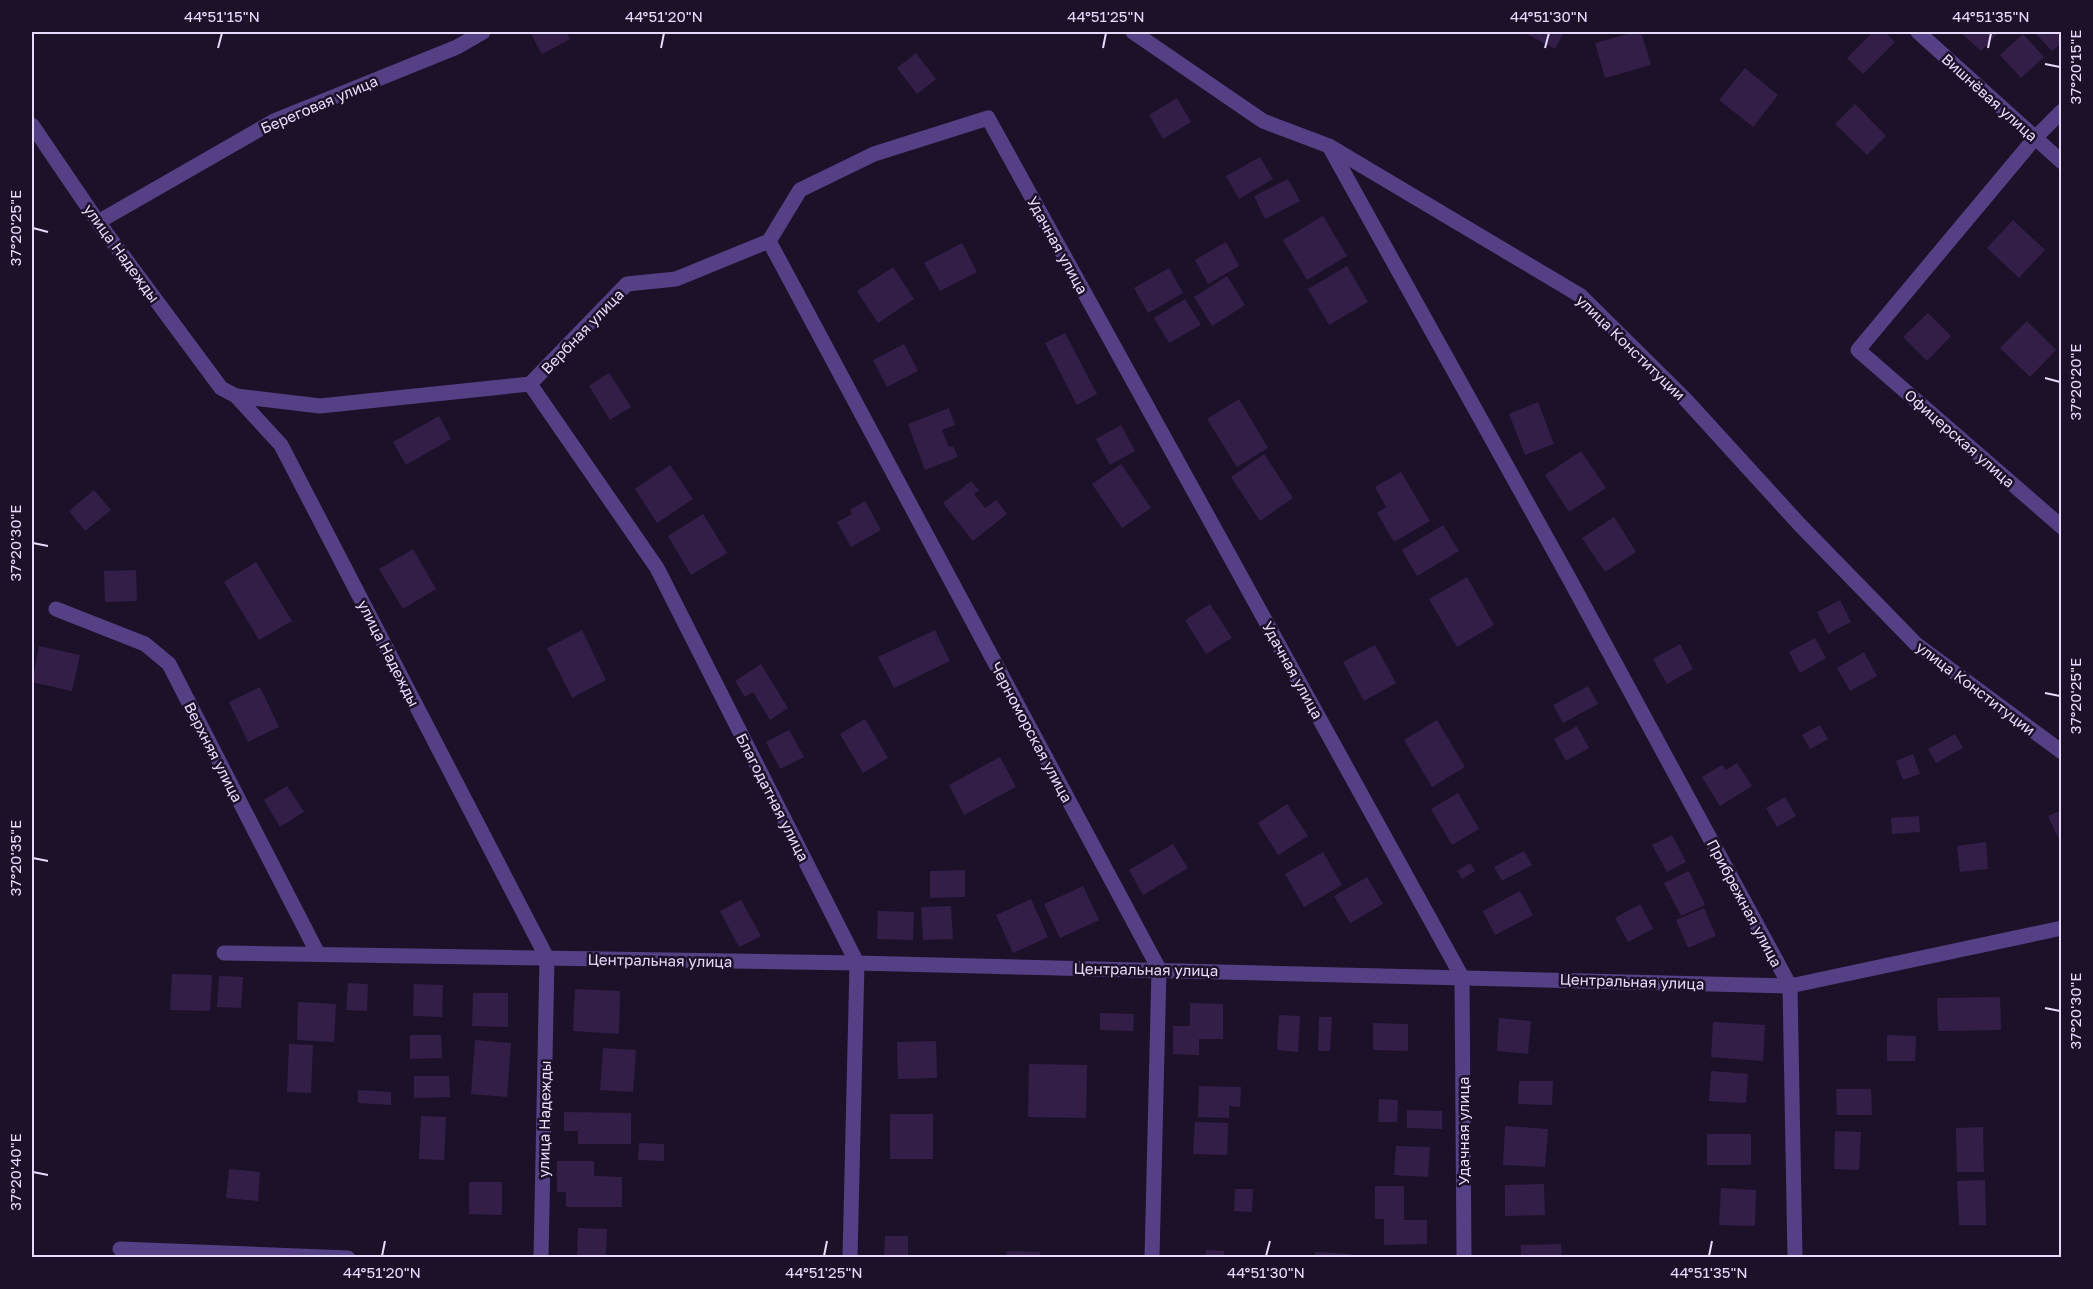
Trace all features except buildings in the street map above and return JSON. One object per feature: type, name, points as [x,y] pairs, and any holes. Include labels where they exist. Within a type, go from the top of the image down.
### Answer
[{"type":"street","name":"Береговая улица","points":[[98,222],[274,121],[457,47],[483,32]]},
{"type":"street","name":"улица Конституции","points":[[1133,32],[1263,122],[1329,146],[1581,296],[1686,400],[1800,525],[1917,644],[2061,752]]},
{"type":"street","name":"Вишнёвая улица","points":[[1918,32],[2061,162]]},
{"type":"street","points":[[2035,138],[2061,111]]},
{"type":"street","name":"Удачная улица","points":[[769,241],[800,190],[874,154],[988,118],[1462,976],[1464,1257]]},
{"type":"street","name":"улица Надежды","points":[[32,124],[98,222],[221,388],[236,396],[282,445],[547,958],[541,1257]]},
{"type":"street","name":"Офицерская улица","points":[[2035,138],[1858,350],[2061,527]]},
{"type":"street","name":"Прибрежная улица","points":[[1329,146],[1570,580],[1790,986],[1795,1257]]},
{"type":"street","name":"Вербная улица","points":[[236,396],[320,406],[530,384],[627,284],[676,279],[769,241]]},
{"type":"street","name":"Черноморская улица","points":[[769,241],[1158,969],[1152,1257]]},
{"type":"street","name":"Благодатная улица","points":[[530,384],[657,568],[856,963],[850,1257]]},
{"type":"street","name":"Верхняя улица","points":[[56,609],[145,644],[169,664],[317,952]]},
{"type":"street","name":"Центральная улица","points":[[225,952],[1158,969],[1790,986],[2061,928]]},
{"type":"street","points":[[120,1249],[348,1257]]}]
